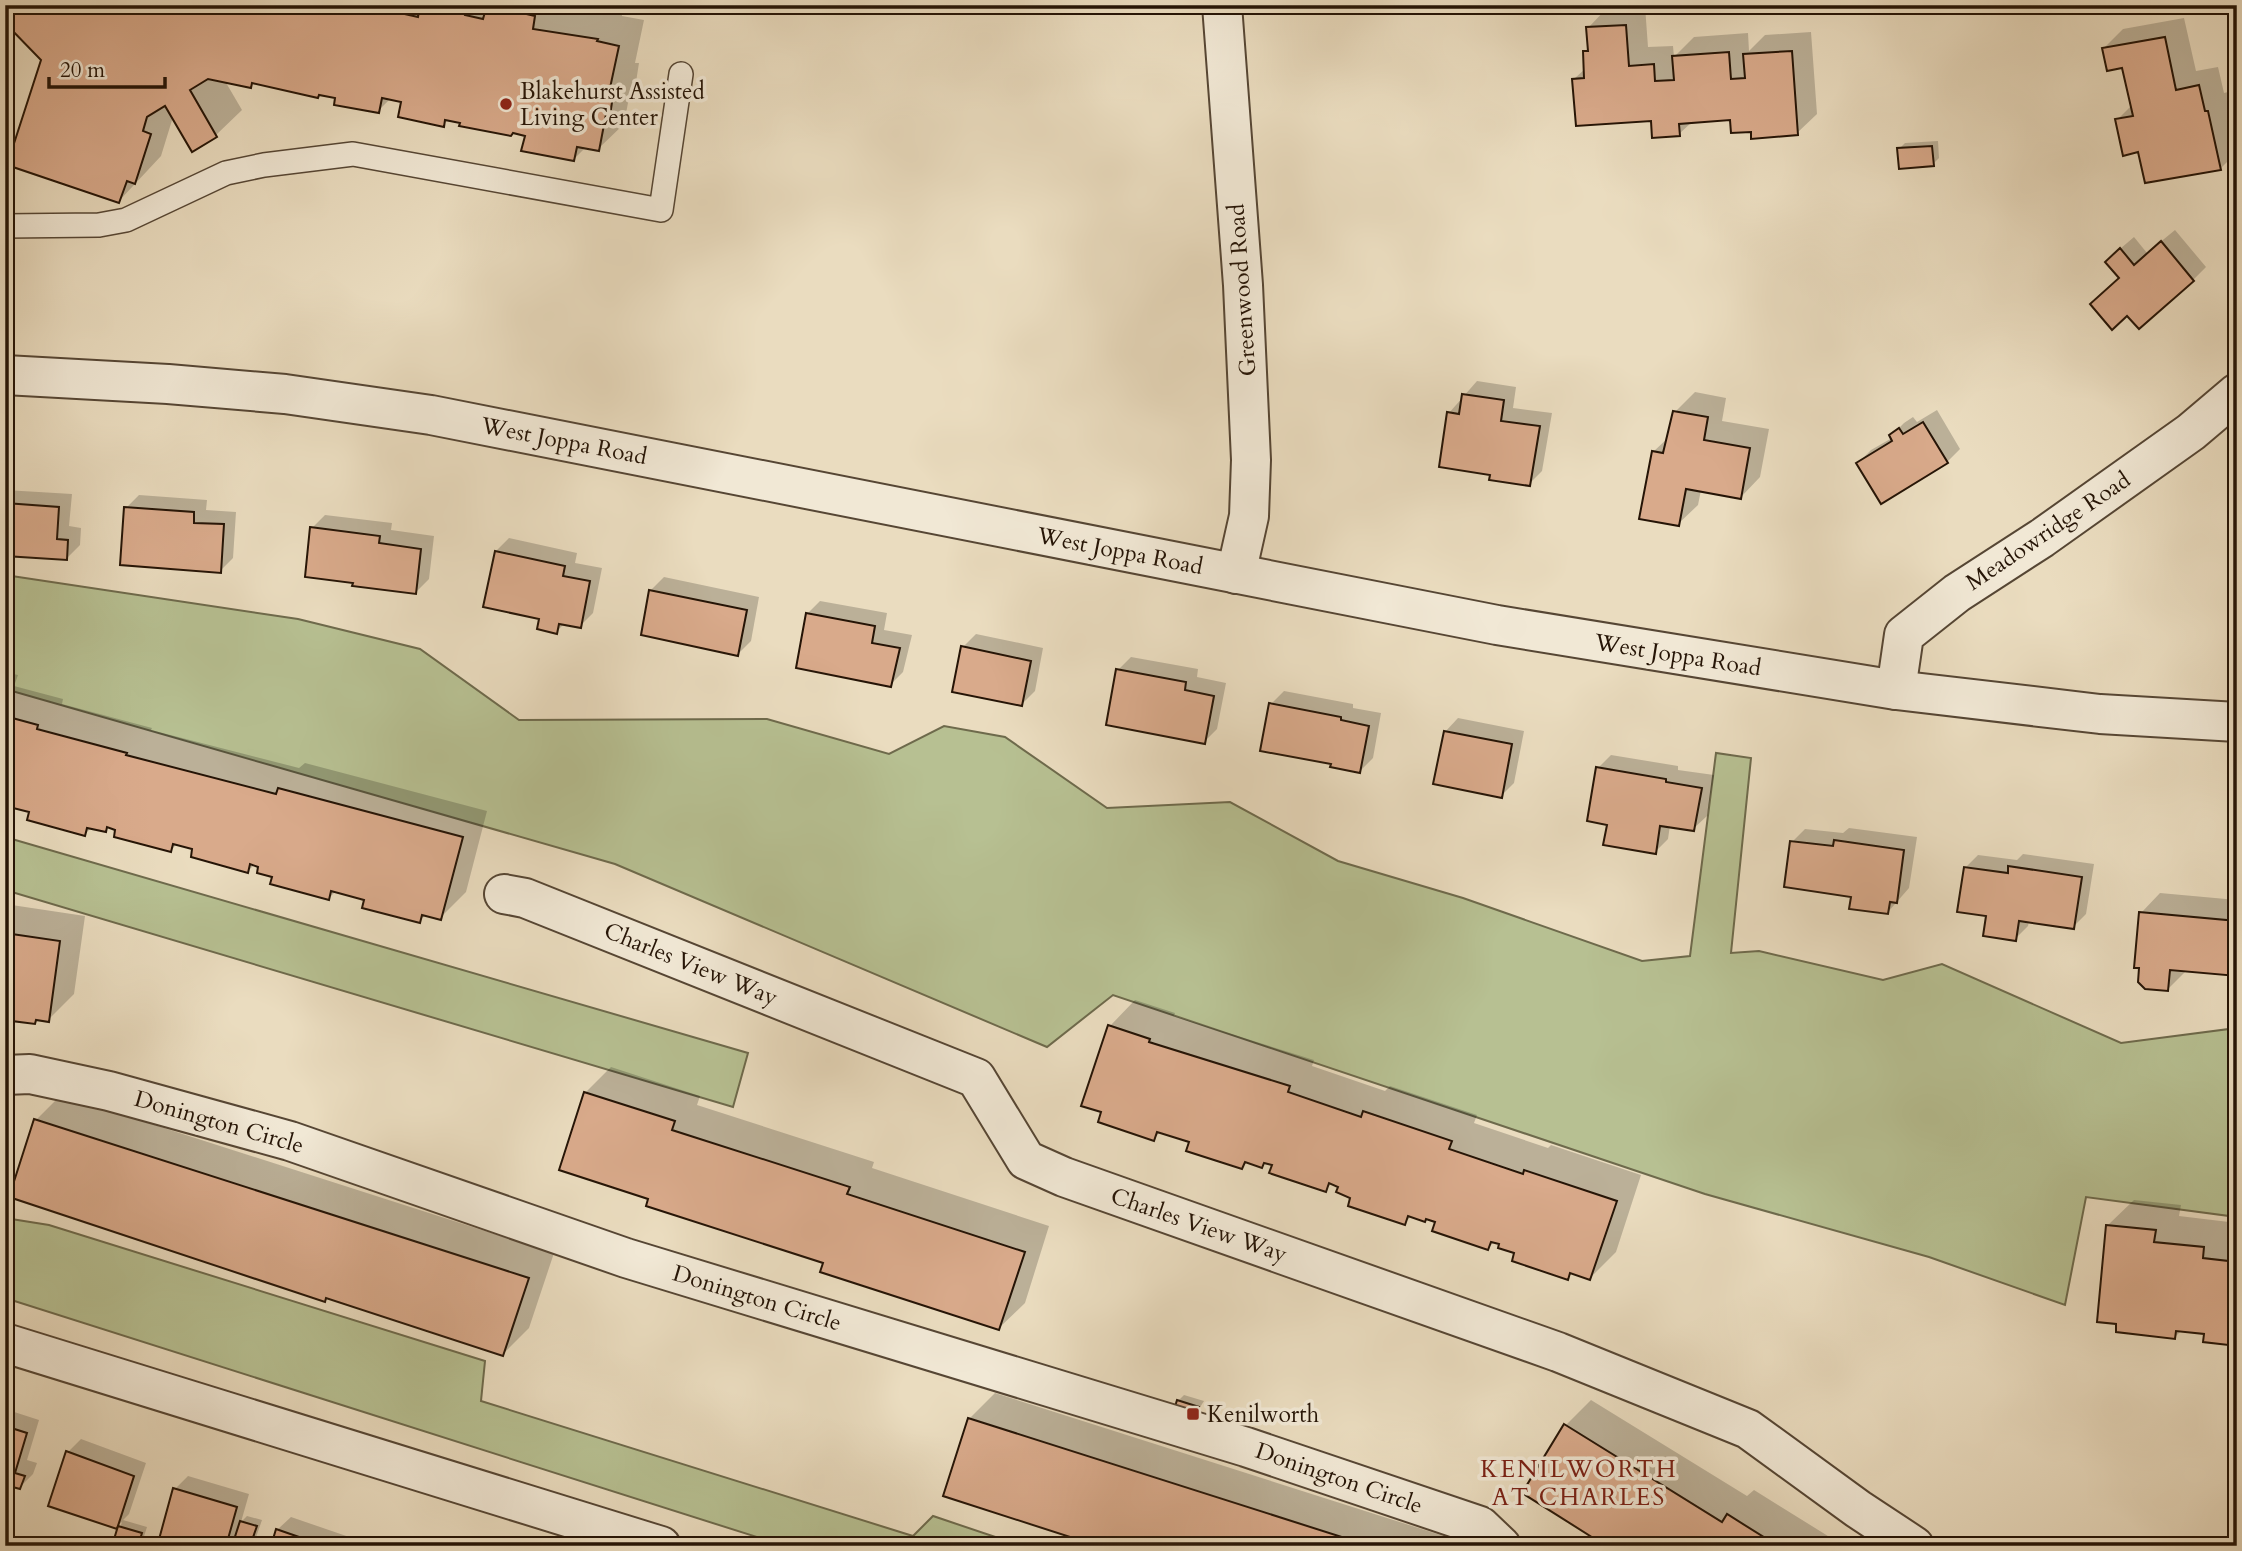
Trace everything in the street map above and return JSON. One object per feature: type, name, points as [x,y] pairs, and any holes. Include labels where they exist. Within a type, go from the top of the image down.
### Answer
[{"type":"street","name":"Greenwood Road","points":[[1222,5],[1243,285],[1251,460],[1249,516],[1236,574]]},
{"type":"street","name":"West Joppa Road","points":[[5,375],[272,392],[430,415],[1497,625],[1896,690],[2100,714],[2237,723]]},
{"type":"street","name":"Meadowridge Road","points":[[1896,690],[1904,635],[1957,593],[2042,538],[2191,432],[2237,393]]},
{"type":"street","name":"Charles View Way","points":[[504,894],[525,898],[976,1078],[1026,1160],[1064,1177],[1558,1352],[1748,1429],[1914,1546]]},
{"type":"street","name":"Donington Circle","points":[[5,1075],[30,1074],[109,1091],[290,1141],[626,1258],[1246,1447],[1480,1526],[1501,1546]]},
{"type":"street","points":[[5,1343],[661,1546]]},
{"type":"lane","points":[[5,226],[99,225],[126,220],[226,173],[353,153],[661,210],[681,74]]},
{"type":"green space","points":[[5,575],[298,619],[420,649],[519,720],[767,719],[889,754],[944,726],[1005,737],[1107,808],[1230,802],[1338,861],[1463,898],[1642,961],[1690,956],[1716,753],[1751,758],[1731,953],[1759,951],[1883,980],[1942,964],[2121,1043],[2237,1028],[2237,1217],[2086,1197],[2065,1305],[1929,1257],[1705,1194],[1113,995],[1047,1047],[615,864],[5,689]]},
{"type":"green space","points":[[5,837],[748,1053],[733,1107],[5,890]]},
{"type":"green space","points":[[5,1218],[49,1225],[485,1361],[481,1401],[913,1536],[933,1516],[1022,1546],[785,1546],[5,1298]]},
{"type":"building","name":"Blakehurst Assisted Living Center","points":[[5,5],[401,5],[400,13],[418,17],[420,5],[445,5],[466,10],[465,15],[483,19],[487,5],[535,16],[533,29],[598,39],[597,41],[619,46],[610,88],[614,89],[611,109],[607,109],[599,151],[577,147],[574,161],[521,151],[525,136],[513,133],[511,136],[459,126],[460,123],[445,120],[444,127],[398,117],[401,102],[382,98],[379,113],[334,105],[335,98],[319,95],[318,98],[252,83],[251,88],[208,79],[190,90],[217,137],[192,152],[165,106],[147,117],[143,131],[151,134],[135,184],[127,181],[119,203],[7,165],[41,60],[5,23]]},
{"type":"building","points":[[1626,25],[1629,66],[1654,64],[1655,81],[1674,80],[1672,56],[1729,52],[1731,79],[1745,78],[1743,54],[1792,51],[1798,135],[1751,139],[1751,132],[1731,133],[1730,120],[1679,124],[1680,136],[1652,138],[1651,121],[1576,126],[1572,79],[1584,78],[1583,51],[1588,51],[1586,27]]},
{"type":"building","points":[[2165,37],[2176,90],[2199,85],[2205,111],[2208,111],[2221,170],[2145,183],[2138,152],[2123,156],[2115,119],[2133,116],[2122,68],[2107,71],[2102,48]]},
{"type":"building","points":[[1932,146],[1934,166],[1899,169],[1897,148]]},
{"type":"building","points":[[2161,241],[2194,281],[2139,329],[2127,316],[2112,330],[2090,304],[2119,278],[2105,262],[2120,248],[2134,265]]},
{"type":"building","points":[[1462,394],[1504,400],[1501,421],[1540,426],[1530,486],[1489,480],[1490,475],[1439,467],[1447,412],[1459,414]]},
{"type":"building","points":[[1673,411],[1708,417],[1704,440],[1750,448],[1741,499],[1686,489],[1679,526],[1639,519],[1652,451],[1663,453]]},
{"type":"building","points":[[1923,422],[1948,463],[1881,504],[1856,463],[1892,441],[1889,435],[1899,428],[1903,434]]},
{"type":"building","points":[[5,503],[59,507],[57,539],[68,540],[67,560],[5,556]]},
{"type":"building","points":[[124,507],[194,512],[194,523],[224,524],[221,573],[120,565]]},
{"type":"building","points":[[310,527],[380,536],[379,543],[421,549],[416,594],[305,577]]},
{"type":"building","points":[[495,551],[565,566],[563,576],[590,581],[581,628],[559,624],[557,634],[537,629],[539,619],[483,607]]},
{"type":"building","points":[[649,590],[747,610],[738,656],[641,635]]},
{"type":"building","points":[[806,613],[875,626],[872,643],[900,648],[891,687],[796,668]]},
{"type":"building","points":[[961,646],[1031,661],[1022,706],[952,692]]},
{"type":"building","points":[[1116,669],[1186,682],[1185,690],[1214,696],[1205,744],[1106,725]]},
{"type":"building","points":[[1269,703],[1341,717],[1341,720],[1369,726],[1360,773],[1330,767],[1331,764],[1260,751]]},
{"type":"building","points":[[5,716],[38,725],[37,729],[127,753],[126,755],[276,794],[278,788],[463,837],[441,920],[422,915],[420,923],[362,908],[364,900],[331,891],[329,900],[270,884],[272,877],[257,873],[258,867],[250,864],[248,873],[191,857],[192,849],[173,844],[171,852],[114,837],[115,830],[107,827],[106,832],[87,828],[85,836],[27,820],[29,812],[5,806]]},
{"type":"building","points":[[1444,731],[1512,744],[1502,798],[1433,784]]},
{"type":"building","points":[[1596,767],[1702,788],[1694,831],[1660,826],[1656,854],[1603,845],[1607,825],[1587,821]]},
{"type":"building","points":[[1834,840],[1904,850],[1897,903],[1890,902],[1888,914],[1849,909],[1851,897],[1784,887],[1790,841],[1833,846]]},
{"type":"building","points":[[2008,866],[2082,877],[2074,929],[2019,921],[2016,941],[1983,936],[1986,916],[1957,912],[1964,867],[2008,873]]},
{"type":"building","points":[[2139,912],[2237,921],[2237,976],[2170,970],[2168,991],[2145,989],[2138,982],[2139,968],[2134,968]]},
{"type":"building","points":[[5,933],[60,941],[49,1022],[36,1020],[35,1024],[12,1021],[12,1017],[5,1016]]},
{"type":"building","points":[[1108,1025],[1150,1039],[1149,1042],[1290,1086],[1288,1092],[1361,1117],[1363,1111],[1452,1141],[1449,1149],[1523,1174],[1524,1170],[1617,1201],[1590,1280],[1570,1273],[1568,1280],[1512,1261],[1514,1253],[1498,1248],[1499,1244],[1491,1242],[1488,1250],[1432,1231],[1435,1222],[1426,1219],[1425,1222],[1408,1216],[1405,1225],[1348,1206],[1350,1198],[1336,1192],[1338,1187],[1329,1183],[1326,1192],[1269,1173],[1272,1165],[1264,1163],[1262,1168],[1245,1162],[1242,1169],[1186,1151],[1189,1142],[1157,1132],[1154,1141],[1098,1122],[1101,1112],[1081,1106]]},
{"type":"building","points":[[584,1092],[675,1121],[672,1130],[850,1187],[847,1194],[1025,1252],[999,1330],[820,1272],[823,1263],[646,1206],[648,1199],[559,1170]]},
{"type":"building","points":[[34,1119],[529,1278],[503,1356],[326,1298],[325,1302],[9,1197]]},
{"type":"building","points":[[2106,1225],[2156,1230],[2154,1242],[2204,1247],[2203,1258],[2237,1262],[2237,1346],[2203,1342],[2204,1334],[2176,1331],[2175,1339],[2116,1332],[2116,1324],[2097,1322]]},
{"type":"building","points":[[1177,1400],[1199,1407],[1196,1417],[1174,1410]]},
{"type":"building","points":[[968,1418],[1370,1546],[1098,1546],[943,1496]]},
{"type":"building","points":[[1564,1424],[1722,1522],[1727,1514],[1778,1546],[1606,1546],[1522,1493]]},
{"type":"building","points":[[5,1426],[27,1433],[15,1473],[25,1476],[20,1489],[5,1485]]},
{"type":"building","points":[[66,1451],[134,1476],[117,1529],[48,1506]]},
{"type":"building","points":[[173,1488],[237,1507],[226,1546],[167,1546],[158,1543]]},
{"type":"building","points":[[240,1521],[257,1526],[250,1546],[232,1546]]},
{"type":"building","points":[[118,1526],[142,1533],[138,1546],[112,1546]]},
{"type":"building","points":[[276,1529],[325,1546],[271,1546]]},
{"type":"place","name":"Blakehurst Assisted Living Center","points":[[506,104]]},
{"type":"place","name":"Kenilworth","points":[[1193,1414]]},
{"type":"district","name":"KENILWORTH AT CHARLES","points":[[1579,1483]]}]
